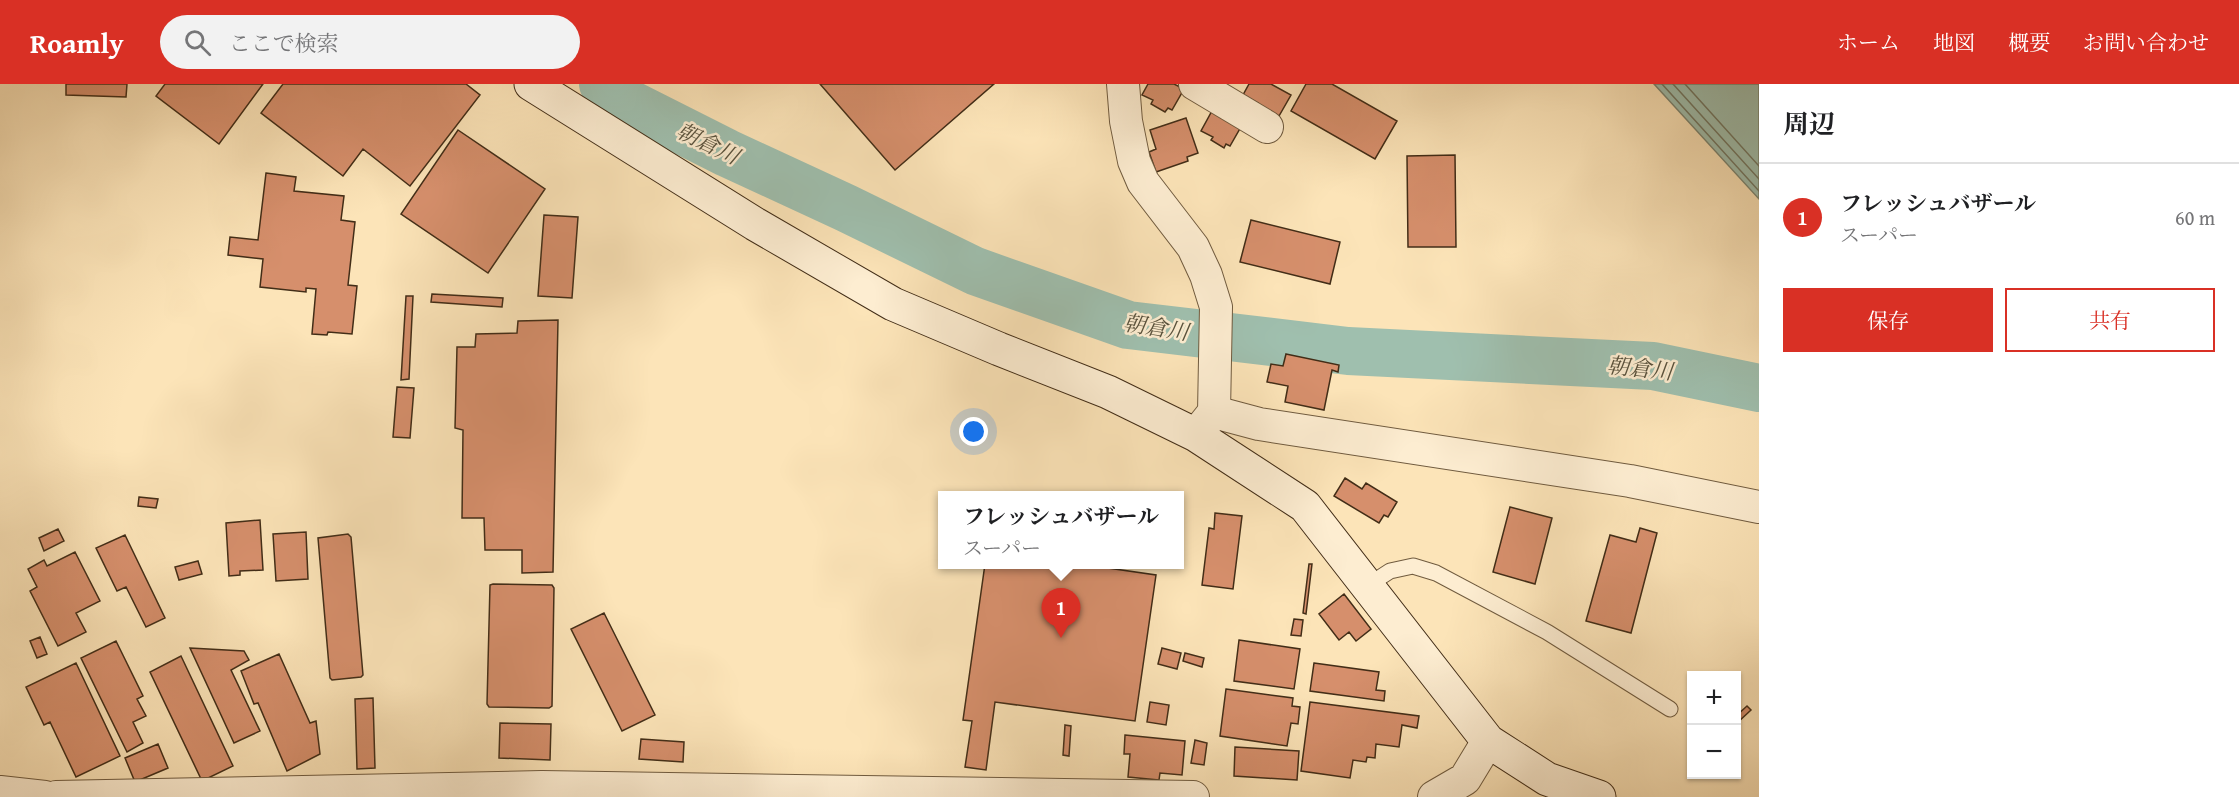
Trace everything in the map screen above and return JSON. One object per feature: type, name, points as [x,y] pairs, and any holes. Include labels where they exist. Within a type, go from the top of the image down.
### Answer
[{"type":"street","points":[[531,84],[755,224],[893,304],[999,350],[1108,392],[1205,423],[1259,424],[1630,481],[1759,507]]},
{"type":"street","points":[[1123,84],[1126,121],[1134,161],[1143,182],[1193,246],[1206,275],[1216,308],[1216,348],[1205,423]]},
{"type":"street","points":[[1195,84],[1267,127]]},
{"type":"street","points":[[1205,423],[1305,506],[1488,741],[1547,778],[1599,797]]},
{"type":"street","points":[[1434,797],[1465,780],[1488,741]]},
{"type":"street","points":[[56,797],[432,793],[542,787],[617,792],[1193,797]]},
{"type":"street","points":[[0,792],[45,797]]},
{"type":"lane","points":[[1367,586],[1390,571],[1413,566],[1436,573],[1547,632],[1670,710]]},
{"type":"water","points":[[1654,84],[1759,84],[1759,199]]},
{"type":"building","points":[[66,84],[127,84],[126,97],[66,95]]},
{"type":"building","points":[[165,84],[263,84],[219,144],[156,96]]},
{"type":"building","points":[[283,84],[466,84],[480,95],[410,186],[363,149],[343,176],[261,113]]},
{"type":"building","points":[[820,84],[994,84],[895,170]]},
{"type":"building","points":[[1148,84],[1174,84],[1184,89],[1172,110],[1168,108],[1165,112],[1151,104],[1153,100],[1142,95]]},
{"type":"building","points":[[1249,84],[1271,84],[1291,95],[1279,116],[1276,114],[1273,119],[1255,109],[1258,103],[1243,95]]},
{"type":"building","points":[[1306,84],[1332,84],[1397,121],[1375,159],[1291,111]]},
{"type":"building","points":[[1213,109],[1242,125],[1230,146],[1226,144],[1224,148],[1211,140],[1213,137],[1201,131]]},
{"type":"building","points":[[1186,118],[1198,153],[1187,157],[1188,161],[1156,172],[1149,152],[1156,149],[1150,130]]},
{"type":"building","points":[[458,130],[545,189],[488,273],[401,214]]},
{"type":"building","points":[[1455,155],[1456,247],[1408,247],[1407,156]]},
{"type":"building","points":[[266,173],[296,177],[294,191],[344,196],[341,220],[355,222],[348,285],[357,286],[352,334],[328,332],[327,335],[312,334],[316,289],[306,288],[306,292],[260,287],[263,259],[228,255],[230,237],[258,240]]},
{"type":"building","points":[[544,215],[578,217],[572,298],[538,296]]},
{"type":"building","points":[[1251,220],[1340,242],[1330,284],[1240,262]]},
{"type":"building","points":[[432,294],[503,298],[502,307],[431,302]]},
{"type":"building","points":[[406,296],[413,296],[409,379],[401,380]]},
{"type":"building","points":[[558,320],[553,572],[522,573],[522,550],[485,550],[484,518],[462,518],[463,430],[455,428],[457,347],[475,347],[476,334],[517,333],[518,321]]},
{"type":"building","points":[[1286,354],[1339,365],[1338,372],[1332,370],[1324,410],[1285,402],[1288,386],[1267,382],[1271,364],[1283,366]]},
{"type":"building","points":[[397,387],[414,388],[410,438],[393,437]]},
{"type":"building","points":[[1345,478],[1362,489],[1366,483],[1397,502],[1388,517],[1384,515],[1379,523],[1334,496]]},
{"type":"building","points":[[139,497],[158,499],[156,508],[138,506]]},
{"type":"building","points":[[1510,507],[1552,518],[1535,584],[1493,572]]},
{"type":"building","points":[[1215,513],[1242,516],[1233,589],[1202,585],[1209,528],[1214,529]]},
{"type":"building","points":[[260,520],[263,570],[240,571],[240,575],[229,576],[226,523]]},
{"type":"building","points":[[1640,528],[1657,533],[1631,633],[1586,621],[1610,535],[1636,542]]},
{"type":"building","points":[[58,529],[64,541],[44,551],[39,538]]},
{"type":"building","points":[[306,532],[308,579],[276,581],[273,534]]},
{"type":"building","points":[[348,534],[351,537],[363,675],[332,680],[318,538]]},
{"type":"building","points":[[125,535],[165,618],[146,627],[126,587],[117,591],[96,548]]},
{"type":"building","points":[[75,552],[100,601],[76,613],[86,632],[58,646],[30,591],[37,587],[28,569],[44,560],[47,566]]},
{"type":"building","points":[[198,561],[202,574],[179,580],[175,567]]},
{"type":"building","points":[[1309,564],[1312,564],[1306,614],[1303,613]]},
{"type":"building","points":[[984,569],[1115,569],[1156,575],[1135,721],[995,702],[986,770],[965,767],[972,721],[963,720]]},
{"type":"building","points":[[490,585],[552,585],[554,588],[552,706],[549,708],[489,707],[487,704]]},
{"type":"building","points":[[1344,594],[1371,629],[1356,641],[1349,632],[1339,640],[1319,614]]},
{"type":"building","points":[[604,613],[655,715],[622,731],[571,629]]},
{"type":"building","points":[[1294,619],[1303,620],[1301,636],[1291,635]]},
{"type":"building","points":[[40,637],[47,654],[37,658],[30,641]]},
{"type":"building","points":[[1239,640],[1300,649],[1294,689],[1234,681]]},
{"type":"building","points":[[116,641],[143,696],[137,699],[146,716],[133,722],[143,743],[127,752],[81,658]]},
{"type":"building","points":[[190,648],[244,651],[249,660],[231,670],[260,731],[234,743]]},
{"type":"building","points":[[1162,648],[1181,653],[1177,669],[1158,664]]},
{"type":"building","points":[[1185,653],[1204,658],[1202,667],[1183,661]]},
{"type":"building","points":[[279,654],[310,723],[316,721],[320,754],[287,771],[258,703],[254,704],[241,671]]},
{"type":"building","points":[[181,656],[233,766],[202,781],[150,672]]},
{"type":"building","points":[[76,663],[120,756],[76,777],[50,722],[44,725],[26,687]]},
{"type":"building","points":[[1314,663],[1379,672],[1376,690],[1385,691],[1384,701],[1310,691]]},
{"type":"building","points":[[1226,689],[1293,698],[1292,706],[1300,707],[1298,724],[1291,723],[1287,746],[1220,736]]},
{"type":"building","points":[[373,698],[375,768],[357,769],[355,699]]},
{"type":"building","points":[[1150,702],[1169,705],[1166,725],[1147,722]]},
{"type":"building","points":[[1310,702],[1419,716],[1417,728],[1402,725],[1399,747],[1376,744],[1375,758],[1367,757],[1366,762],[1353,760],[1350,778],[1301,771]]},
{"type":"building","points":[[1747,706],[1751,710],[1741,719],[1741,711]]},
{"type":"building","points":[[500,723],[551,724],[550,760],[499,758]]},
{"type":"building","points":[[1065,725],[1071,726],[1069,756],[1063,755]]},
{"type":"building","points":[[1125,735],[1185,741],[1182,775],[1160,773],[1159,780],[1128,777],[1130,754],[1124,754]]},
{"type":"building","points":[[641,739],[684,742],[683,762],[639,759]]},
{"type":"building","points":[[1195,740],[1207,743],[1204,765],[1191,763]]},
{"type":"building","points":[[158,744],[168,768],[135,782],[125,758]]},
{"type":"building","points":[[1235,747],[1299,751],[1297,780],[1234,776]]},
{"type":"waterway","name":"朝倉川","points":[[603,84],[624,101],[727,153],[975,271],[1128,325],[1348,351],[1653,366],[1759,388]]},
{"type":"place","name":"フレッシュバザール","points":[[1061,638]]}]
